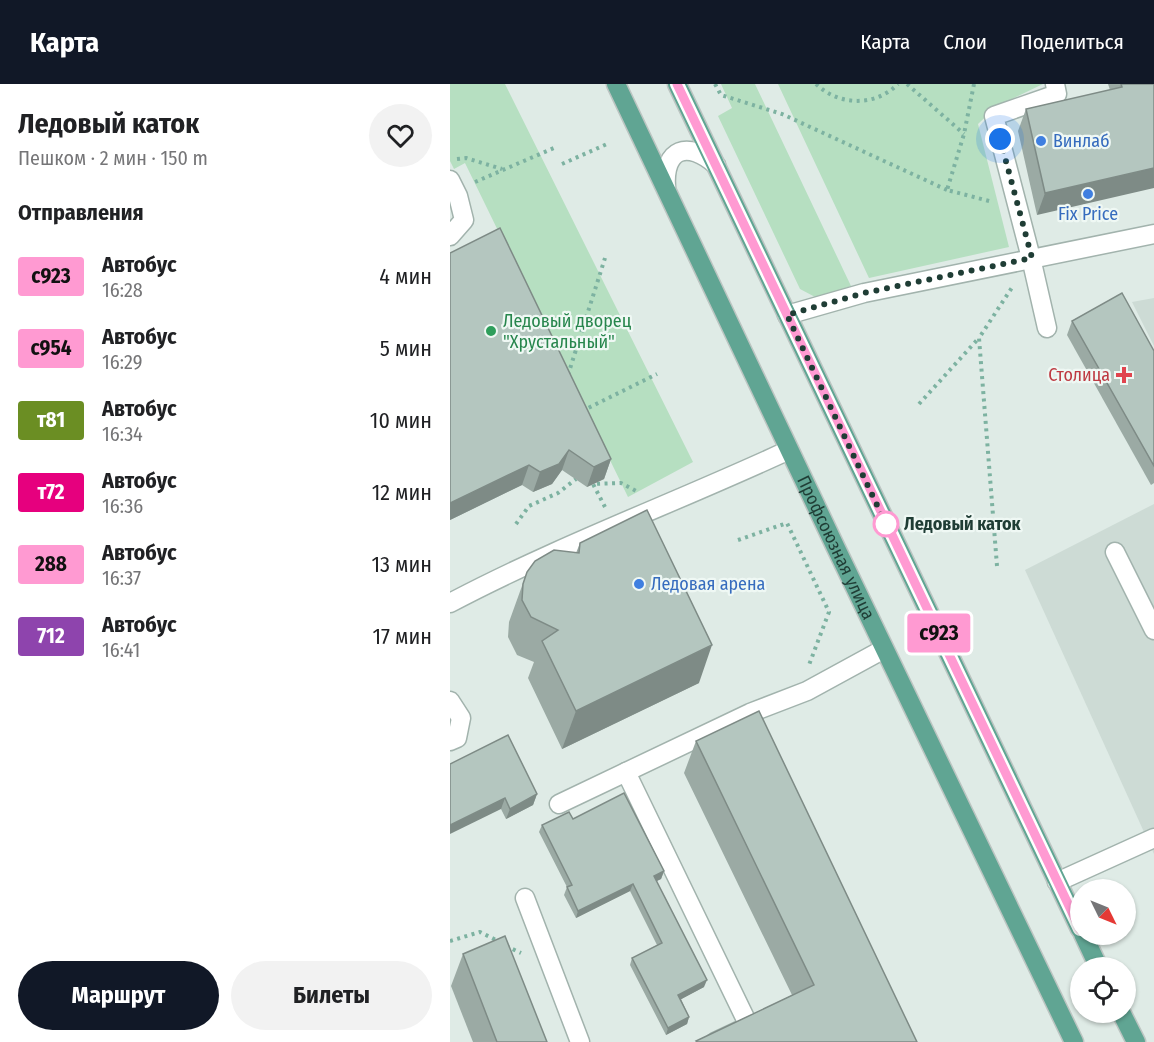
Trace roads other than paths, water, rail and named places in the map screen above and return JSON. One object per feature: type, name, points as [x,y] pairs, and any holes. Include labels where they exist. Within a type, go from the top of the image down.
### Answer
[{"type":"main road","name":"Профсоюзная улица","points":[[616,84],[884,649],[1074,1042]]},
{"type":"main road","points":[[677,84],[1070,909]]},
{"type":"main road","points":[[1126,1023],[1136,1042]]},
{"type":"street","points":[[1047,328],[1032,258],[994,116],[1057,94],[1055,84]]},
{"type":"street","points":[[666,188],[667,165],[675,153],[684,150],[694,151],[716,165]]},
{"type":"street","points":[[450,180],[458,196],[464,220],[450,236]]},
{"type":"street","points":[[787,315],[864,293],[1154,234]]},
{"type":"street","points":[[450,603],[654,508],[712,486],[789,450]]},
{"type":"street","points":[[1115,552],[1154,630]]},
{"type":"street","points":[[559,804],[750,713],[807,691],[884,649]]},
{"type":"street","points":[[450,701],[461,718],[457,738],[450,741]]},
{"type":"street","points":[[750,713],[760,734]]},
{"type":"street","points":[[626,772],[749,1026],[715,1042]]},
{"type":"street","points":[[1057,882],[1154,838]]},
{"type":"street","points":[[525,898],[580,1042]]},
{"type":"place","name":"Винлаб","points":[[1041,141]]},
{"type":"place","name":"Fix Price","points":[[1088,194]]},
{"type":"place","name":"Ледовый дворец \"Хрустальный\"","points":[[491,331]]},
{"type":"place","name":"Столица","points":[[1124,375]]},
{"type":"place","name":"Ледовый каток","points":[[886,524]]},
{"type":"place","name":"Ледовая арена","points":[[639,584]]}]
